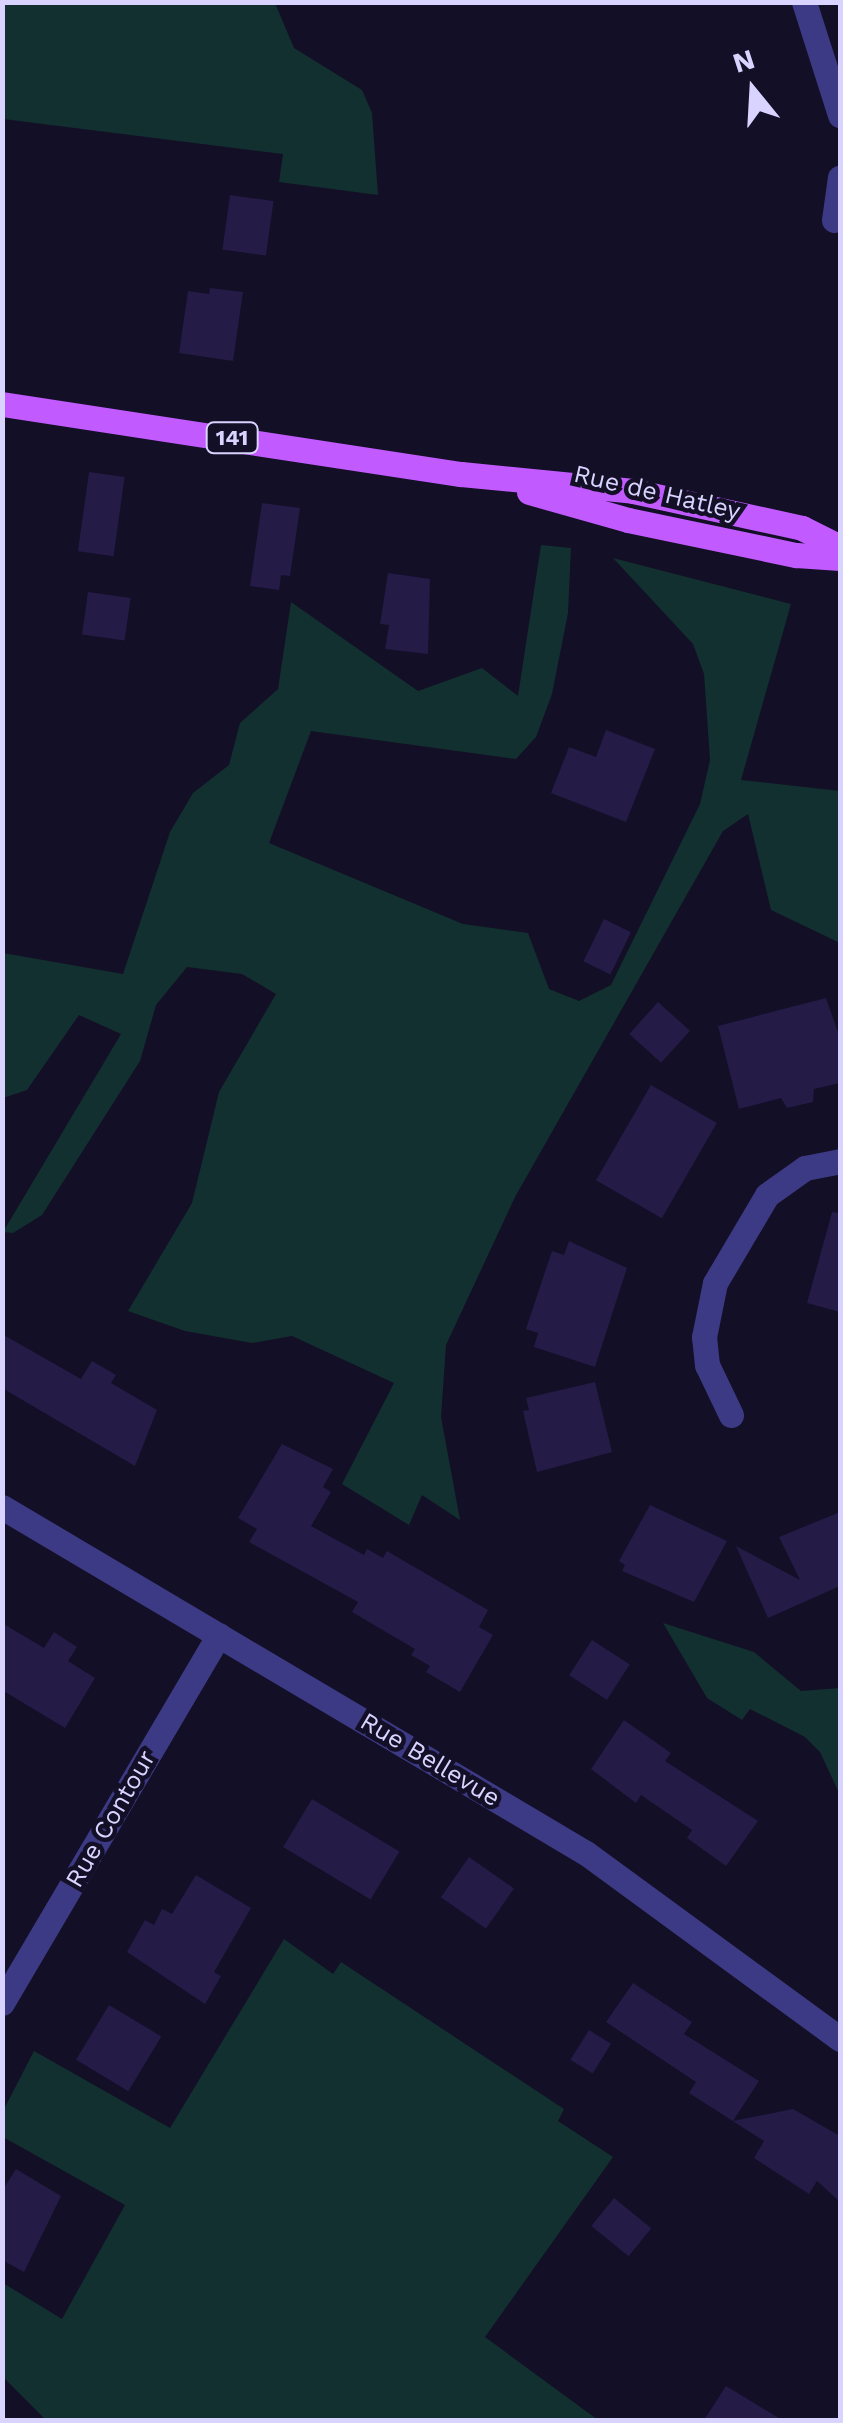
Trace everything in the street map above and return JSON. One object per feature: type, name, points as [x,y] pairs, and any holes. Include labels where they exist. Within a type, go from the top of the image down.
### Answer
[{"type":"main road","name":"Rue de Hatley","points":[[2,404],[462,474],[634,491],[802,528],[840,546]]},
{"type":"main road","name":"Rue de Hatley","points":[[462,474],[628,520],[796,556],[840,558]]},
{"type":"street","points":[[804,2],[840,115]]},
{"type":"street","points":[[834,220],[840,177]]},
{"type":"street","points":[[732,1415],[708,1366],[704,1338],[714,1283],[766,1195],[805,1168],[840,1161]]},
{"type":"street","name":"Rue Bellevue","points":[[2,1508],[586,1854],[840,2039]]},
{"type":"street","name":"Rue Contour","points":[[2,2003],[219,1634]]},
{"type":"green space","points":[[3,2],[275,3],[294,48],[362,90],[372,113],[378,195],[279,182],[283,154],[3,119]]},
{"type":"green space","points":[[541,545],[571,548],[568,613],[552,694],[536,737],[516,759],[311,731],[269,843],[463,924],[528,933],[549,989],[579,1001],[611,985],[700,804],[710,760],[704,674],[693,644],[613,558],[791,604],[741,780],[840,791],[840,943],[771,910],[748,814],[723,831],[515,1197],[446,1345],[441,1417],[460,1520],[422,1495],[409,1525],[342,1484],[394,1383],[292,1336],[252,1343],[185,1331],[128,1311],[192,1203],[219,1092],[276,994],[242,974],[187,967],[156,1005],[140,1061],[42,1215],[13,1233],[3,1232],[121,1034],[79,1015],[27,1090],[3,1098],[3,953],[123,974],[170,832],[193,793],[229,765],[240,723],[278,689],[291,602],[418,691],[482,668],[518,696]]},
{"type":"green space","points":[[663,1623],[754,1652],[801,1691],[840,1688],[840,1795],[820,1752],[805,1737],[750,1709],[742,1720],[707,1698]]},
{"type":"green space","points":[[284,1939],[333,1974],[341,1962],[564,2109],[558,2121],[613,2157],[485,2337],[598,2420],[46,2420],[3,2377],[3,2283],[62,2319],[125,2205],[3,2137],[3,2111],[34,2051],[170,2128]]},
{"type":"building","points":[[230,195],[274,201],[266,256],[222,249]]},
{"type":"building","points":[[210,288],[243,292],[233,361],[179,353],[188,291],[209,294]]},
{"type":"building","points":[[89,472],[125,477],[114,556],[78,551]]},
{"type":"building","points":[[262,503],[300,508],[290,576],[281,575],[279,590],[250,586]]},
{"type":"building","points":[[388,573],[430,579],[428,654],[385,649],[389,625],[380,624]]},
{"type":"building","points":[[88,592],[131,598],[125,641],[82,635]]},
{"type":"building","points":[[606,730],[655,749],[626,822],[551,793],[569,747],[596,757]]},
{"type":"building","points":[[604,919],[631,932],[610,974],[583,961]]},
{"type":"building","points":[[826,998],[840,1038],[840,1083],[814,1089],[813,1102],[787,1108],[781,1098],[739,1109],[718,1026]]},
{"type":"building","points":[[658,1002],[690,1031],[661,1063],[629,1034]]},
{"type":"building","points":[[651,1085],[717,1123],[662,1218],[596,1180]]},
{"type":"building","points":[[832,1212],[840,1213],[840,1312],[807,1303]]},
{"type":"building","points":[[569,1241],[627,1268],[595,1367],[534,1347],[538,1333],[526,1329],[552,1251],[564,1255]]},
{"type":"building","points":[[2,1334],[81,1379],[92,1361],[116,1375],[111,1383],[157,1410],[135,1466],[2,1388]]},
{"type":"building","points":[[595,1382],[612,1452],[537,1472],[523,1411],[529,1410],[526,1398]]},
{"type":"building","points":[[282,1444],[333,1469],[323,1487],[331,1492],[311,1526],[364,1555],[367,1549],[383,1558],[387,1551],[488,1610],[479,1627],[493,1635],[460,1692],[426,1672],[430,1666],[411,1655],[415,1649],[352,1612],[358,1602],[249,1542],[257,1529],[238,1518]]},
{"type":"building","points":[[650,1505],[727,1541],[694,1602],[622,1571],[625,1565],[619,1561]]},
{"type":"building","points":[[840,1512],[840,1586],[768,1618],[736,1546],[800,1580],[779,1537]]},
{"type":"building","points":[[2,1623],[44,1648],[54,1632],[77,1647],[68,1661],[95,1678],[65,1728],[2,1690]]},
{"type":"building","points":[[592,1640],[630,1665],[607,1700],[569,1675]]},
{"type":"building","points":[[624,1720],[671,1753],[665,1761],[758,1821],[726,1866],[687,1838],[692,1830],[641,1795],[636,1803],[591,1769]]},
{"type":"building","points":[[312,1799],[399,1852],[371,1900],[283,1847]]},
{"type":"building","points":[[469,1857],[514,1889],[486,1929],[441,1897]]},
{"type":"building","points":[[196,1875],[251,1908],[214,1972],[221,1976],[205,2004],[127,1952],[145,1920],[154,1925],[162,1909],[172,1914]]},
{"type":"building","points":[[633,1983],[692,2022],[684,2034],[759,2081],[733,2121],[793,2109],[840,2136],[840,2202],[817,2181],[809,2194],[754,2158],[764,2141],[689,2093],[696,2082],[606,2022]]},
{"type":"building","points":[[109,2005],[161,2036],[128,2091],[76,2060]]},
{"type":"building","points":[[589,2030],[611,2044],[593,2073],[570,2060]]},
{"type":"building","points":[[16,2169],[61,2196],[24,2272],[2,2260],[2,2191]]},
{"type":"building","points":[[614,2198],[651,2228],[629,2256],[591,2226]]},
{"type":"building","points":[[726,2386],[782,2420],[704,2420]]}]
